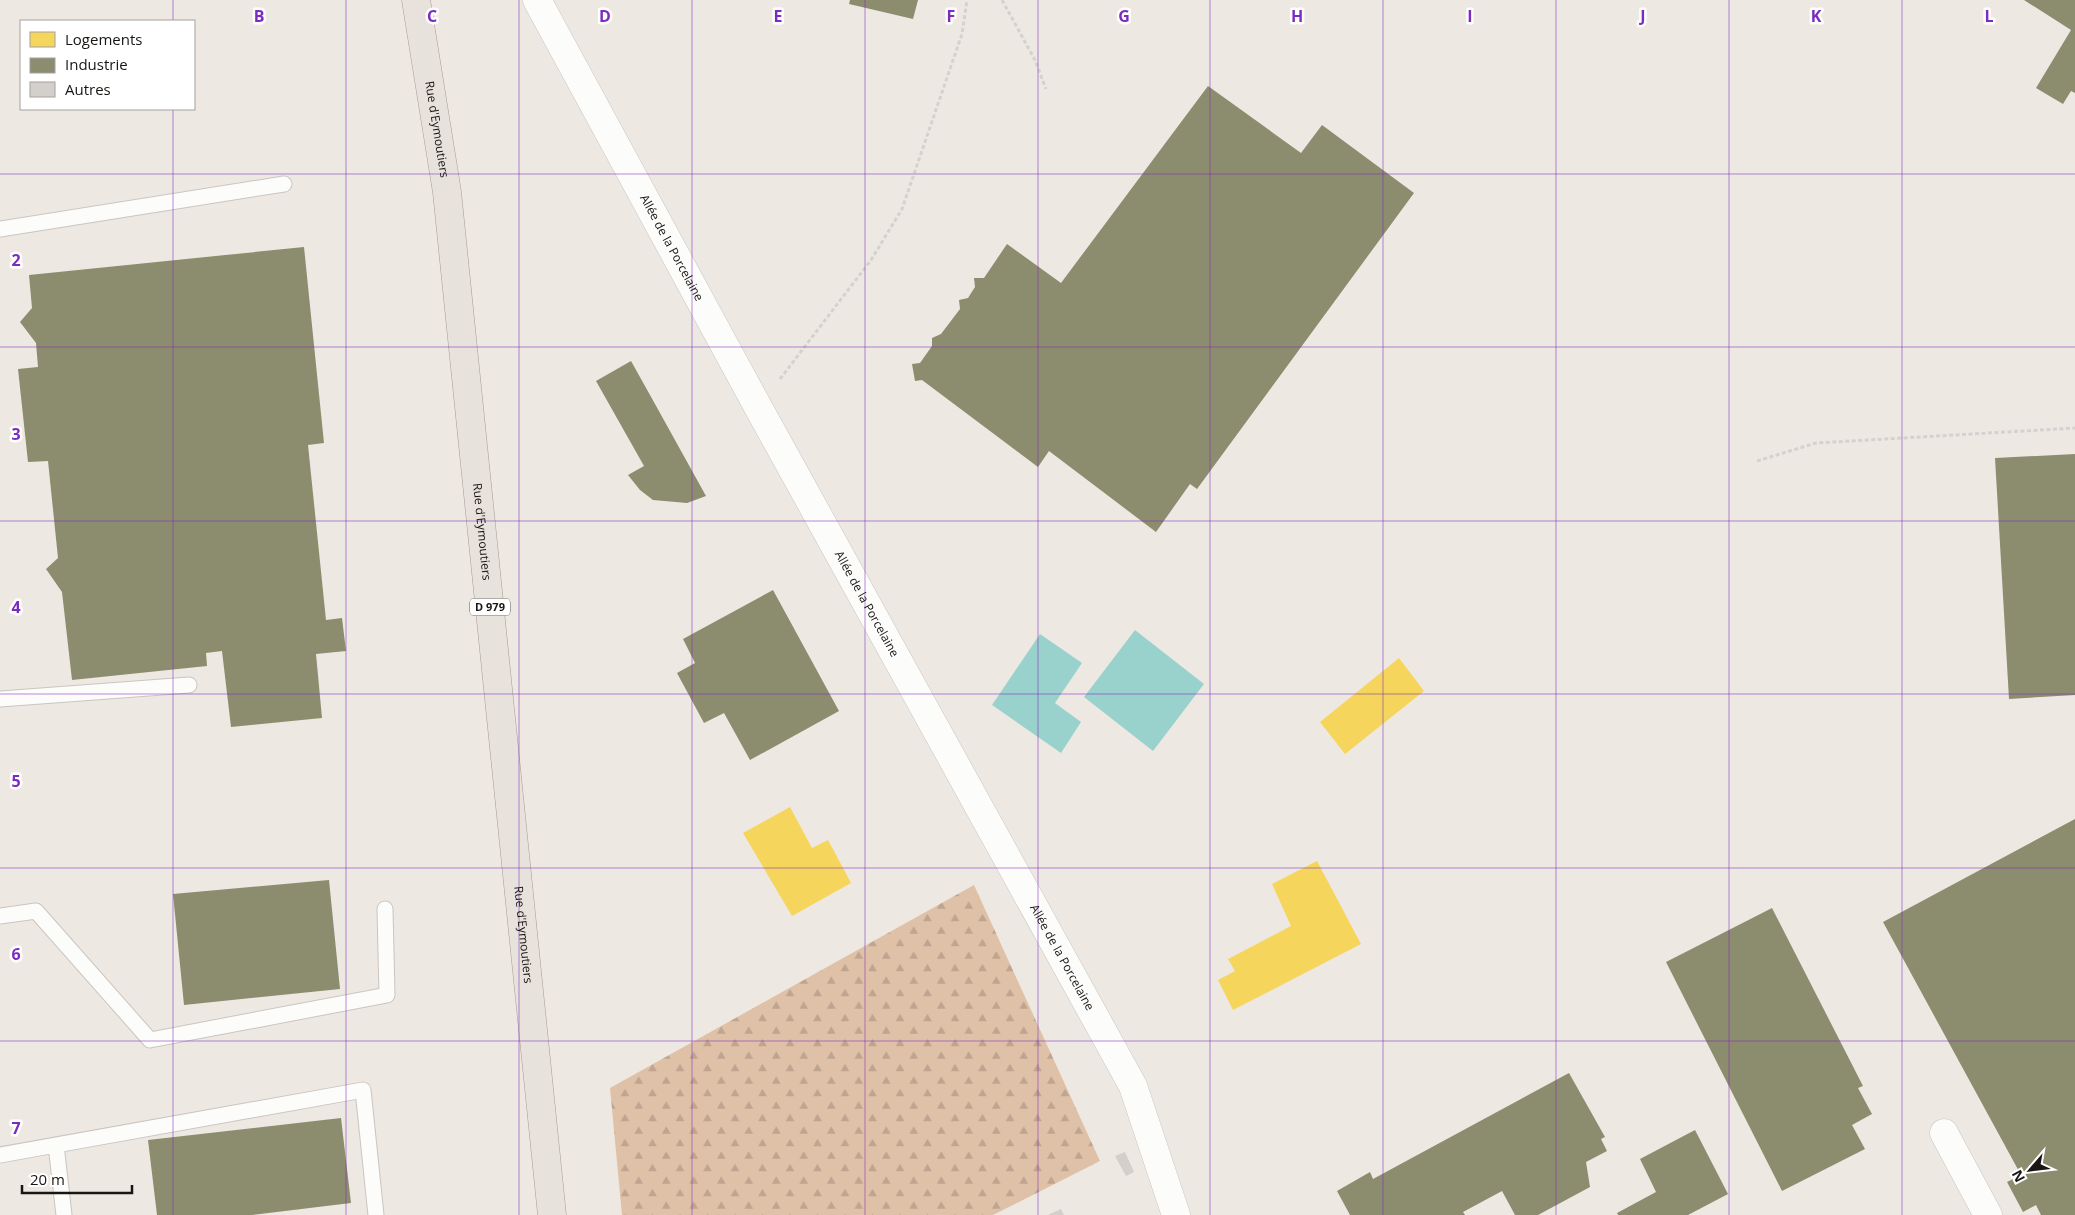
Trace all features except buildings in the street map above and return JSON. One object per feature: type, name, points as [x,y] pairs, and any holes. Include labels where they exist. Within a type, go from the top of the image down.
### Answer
[{"type":"main road","name":"Rue d'Eymoutiers","points":[[416,0],[448,192],[552,1215]]},
{"type":"street","name":"Allée de la Porcelaine","points":[[537,0],[758,407],[1133,1086],[1176,1215]]},
{"type":"street","points":[[1944,1133],[1988,1215]]},
{"type":"lane","points":[[0,229],[284,184]]},
{"type":"lane","points":[[0,699],[189,685]]},
{"type":"lane","points":[[0,916],[36,911],[150,1040],[387,995],[385,909]]},
{"type":"lane","points":[[0,1155],[362,1090],[376,1215]]},
{"type":"lane","points":[[56,1145],[64,1215]]},
{"type":"path","points":[[758,407],[871,260],[902,209],[962,34],[967,0]]},
{"type":"path","points":[[1002,0],[1035,60],[1046,89]]},
{"type":"path","points":[[1757,461],[1816,443],[2075,428]]},
{"type":"green space","points":[[974,885],[1100,1161],[993,1215],[622,1215],[610,1088]]},
{"type":"water","points":[[1135,630],[1204,684],[1153,751],[1084,697]]},
{"type":"water","points":[[1040,634],[1082,663],[1055,703],[1081,722],[1061,753],[992,705]]}]
